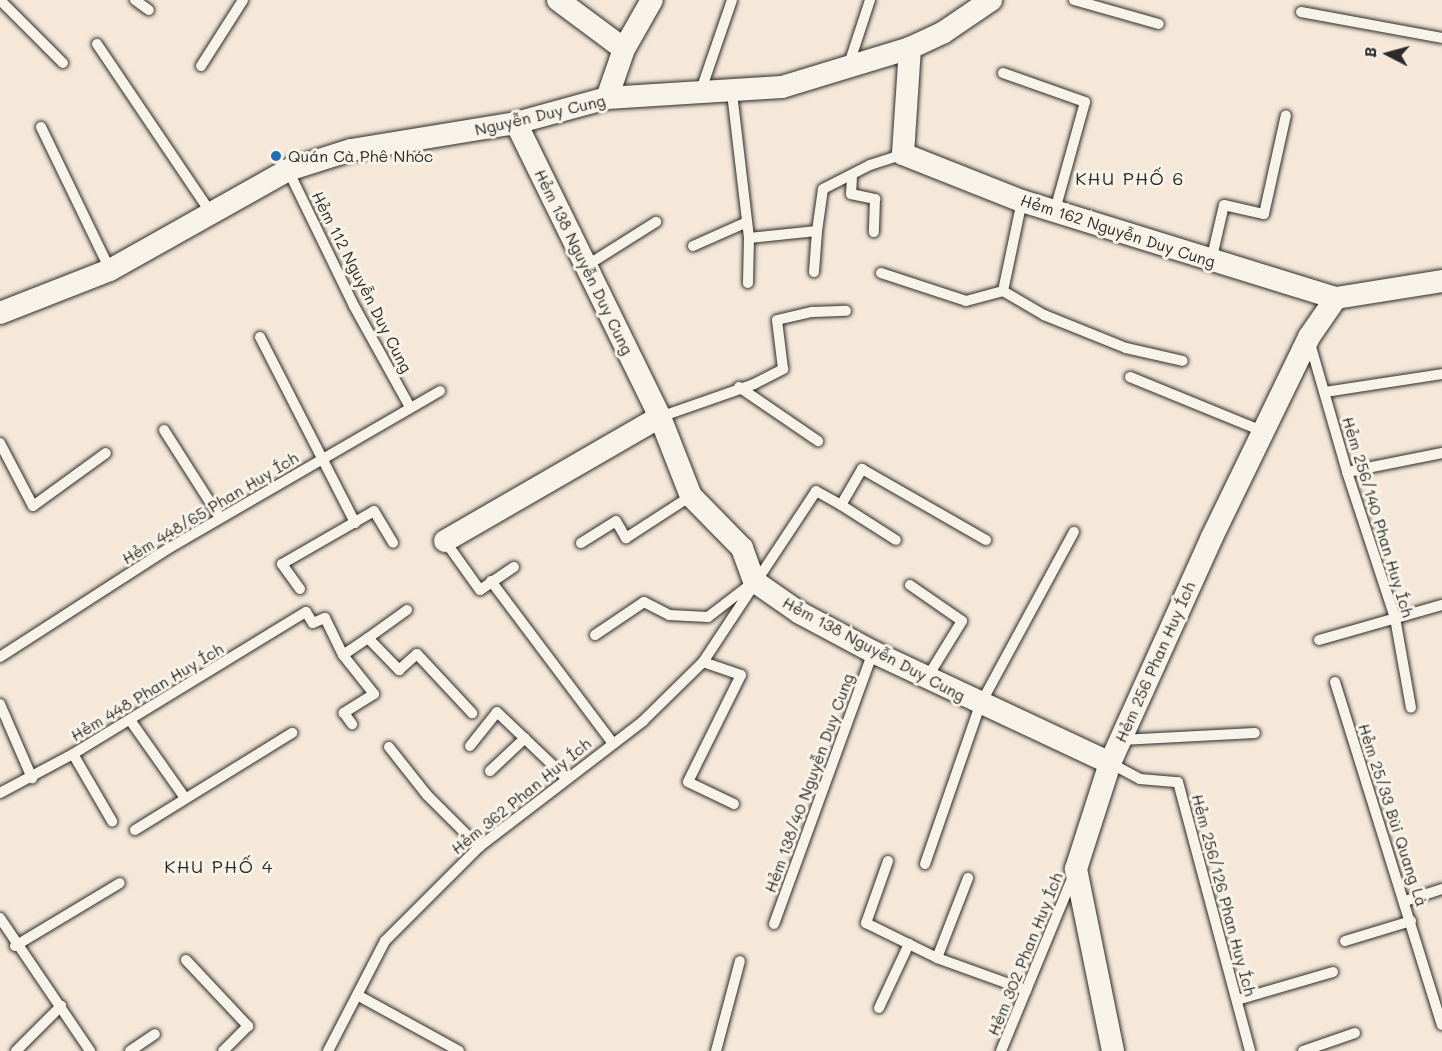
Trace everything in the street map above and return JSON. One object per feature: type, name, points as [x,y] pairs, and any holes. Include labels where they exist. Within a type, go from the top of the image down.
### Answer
[{"type":"street","points":[[558,0],[624,50]]},
{"type":"street","points":[[607,98],[624,50],[652,0]]},
{"type":"street","name":"Nguyễn Duy Cung","points":[[0,313],[110,270],[288,170],[351,150],[516,123],[607,98],[732,93],[782,87],[847,70],[910,48],[944,32],[991,0]]},
{"type":"street","points":[[903,154],[910,48]]},
{"type":"street","name":"Hẻm 138 Nguyễn Duy Cung","points":[[516,123],[660,417],[691,496],[742,548],[754,582],[800,613],[873,652],[928,676],[980,705],[1110,763]]},
{"type":"street","name":"Hẻm 162 Nguyễn Duy Cung","points":[[903,154],[1022,201],[1336,298],[1442,281]]},
{"type":"street","name":"Hẻm 256 Phan Huy Ích","points":[[1113,1051],[1076,869],[1110,763],[1120,740],[1262,431],[1309,337],[1336,298]]},
{"type":"street","points":[[445,541],[660,417]]},
{"type":"lane","points":[[0,0],[63,63]]},
{"type":"lane","points":[[135,0],[149,10]]},
{"type":"lane","points":[[201,66],[243,0]]},
{"type":"lane","points":[[700,94],[732,0]]},
{"type":"lane","points":[[847,70],[870,0]]},
{"type":"lane","points":[[1074,0],[1159,24]]},
{"type":"lane","points":[[1301,12],[1442,38]]},
{"type":"lane","points":[[97,44],[211,213]]},
{"type":"lane","points":[[1003,73],[1085,102],[1055,210]]},
{"type":"lane","points":[[732,93],[745,223],[749,238],[748,283]]},
{"type":"lane","points":[[1211,261],[1224,206],[1264,214],[1286,115]]},
{"type":"lane","points":[[42,128],[110,270]]},
{"type":"lane","points":[[814,273],[823,189],[870,165],[903,154]]},
{"type":"lane","name":"Hẻm 112 Nguyễn Duy Cung","points":[[288,170],[354,306],[410,407]]},
{"type":"lane","points":[[852,176],[851,194],[875,199],[874,232]]},
{"type":"lane","points":[[1003,291],[1022,201]]},
{"type":"lane","points":[[586,266],[656,222]]},
{"type":"lane","points":[[693,246],[745,223]]},
{"type":"lane","points":[[749,238],[817,231]]},
{"type":"lane","points":[[881,273],[966,301],[1003,291],[1044,315],[1126,348],[1183,361]]},
{"type":"lane","points":[[660,417],[783,369],[777,320],[813,312],[846,311]]},
{"type":"lane","points":[[260,337],[324,457],[355,523]]},
{"type":"lane","name":"Hẻm 256/140 Phan Huy Ích","points":[[1309,337],[1347,472],[1395,618],[1411,708]]},
{"type":"lane","points":[[1325,392],[1442,374]]},
{"type":"lane","points":[[1130,377],[1262,431]]},
{"type":"lane","points":[[739,387],[818,441]]},
{"type":"lane","name":"Hẻm 448/65 Phan Huy Ích","points":[[0,657],[220,518],[440,391]]},
{"type":"lane","points":[[164,430],[220,518]]},
{"type":"lane","points":[[0,443],[33,506],[105,453]]},
{"type":"lane","points":[[1347,472],[1442,453]]},
{"type":"lane","points":[[896,540],[841,505],[862,469],[986,540]]},
{"type":"lane","name":"Hẻm 362 Phan Huy Ích","points":[[328,1051],[385,941],[479,847],[566,777],[643,721],[703,662],[816,491],[841,505]]},
{"type":"lane","points":[[581,543],[616,521],[626,538],[691,496]]},
{"type":"lane","points":[[300,589],[282,564],[374,511],[393,543]]},
{"type":"lane","points":[[925,864],[980,705],[1074,532]]},
{"type":"lane","points":[[445,541],[480,590],[514,567]]},
{"type":"lane","points":[[491,581],[612,742]]},
{"type":"lane","points":[[595,635],[644,602],[669,615],[708,617],[754,582]]},
{"type":"lane","points":[[910,585],[962,621],[928,676]]},
{"type":"lane","points":[[1318,640],[1442,605]]},
{"type":"lane","points":[[352,724],[344,713],[374,694],[343,655],[407,610]]},
{"type":"lane","name":"Hẻm 448 Phan Huy Ích","points":[[0,793],[32,778],[73,754],[306,612],[313,622],[325,618],[343,655]]},
{"type":"lane","points":[[368,638],[399,670],[417,654],[472,713]]},
{"type":"lane","name":"Hẻm 138/40 Nguyễn Duy Cung","points":[[774,924],[873,652]]},
{"type":"lane","points":[[703,662],[741,675],[688,782],[734,804]]},
{"type":"lane","name":"Hẻm 25/33 Bùi Quang Là","points":[[1335,682],[1441,1019]]},
{"type":"lane","points":[[0,704],[32,778]]},
{"type":"lane","points":[[470,746],[497,712],[566,777]]},
{"type":"lane","points":[[130,720],[185,798]]},
{"type":"lane","points":[[135,830],[292,733]]},
{"type":"lane","points":[[1120,740],[1255,733]]},
{"type":"lane","points":[[490,771],[525,738]]},
{"type":"lane","points":[[389,747],[426,795],[479,847]]},
{"type":"lane","points":[[73,754],[112,821]]},
{"type":"lane","name":"Hẻm 256/126 Phan Huy Ích","points":[[1110,763],[1140,779],[1178,782],[1200,876],[1250,1051]]},
{"type":"lane","points":[[888,861],[866,923],[937,958],[1026,990]]},
{"type":"lane","name":"Hẻm 302 Phan Huy Ích","points":[[1001,1051],[1076,869]]},
{"type":"lane","points":[[937,958],[968,878]]},
{"type":"lane","points":[[15,946],[120,884]]},
{"type":"lane","points":[[1405,901],[1442,889]]},
{"type":"lane","points":[[0,918],[15,946],[61,1006],[90,1051]]},
{"type":"lane","points":[[1345,941],[1411,921]]},
{"type":"lane","points":[[879,1008],[909,944]]},
{"type":"lane","points":[[186,960],[248,1026],[223,1051]]},
{"type":"lane","points":[[716,1051],[740,961]]},
{"type":"lane","points":[[1237,1000],[1333,972]]},
{"type":"lane","points":[[358,996],[459,1051]]},
{"type":"lane","points":[[16,1051],[61,1006]]},
{"type":"lane","points":[[1303,1051],[1355,1033]]},
{"type":"lane","points":[[130,1051],[154,1034]]},
{"type":"place","name":"Quán Cà Phê Nhóc","points":[[276,156]]},
{"type":"district","name":"KHU PHỐ 6","points":[[1130,178]]},
{"type":"district","name":"KHU PHỐ 4","points":[[219,866]]}]
